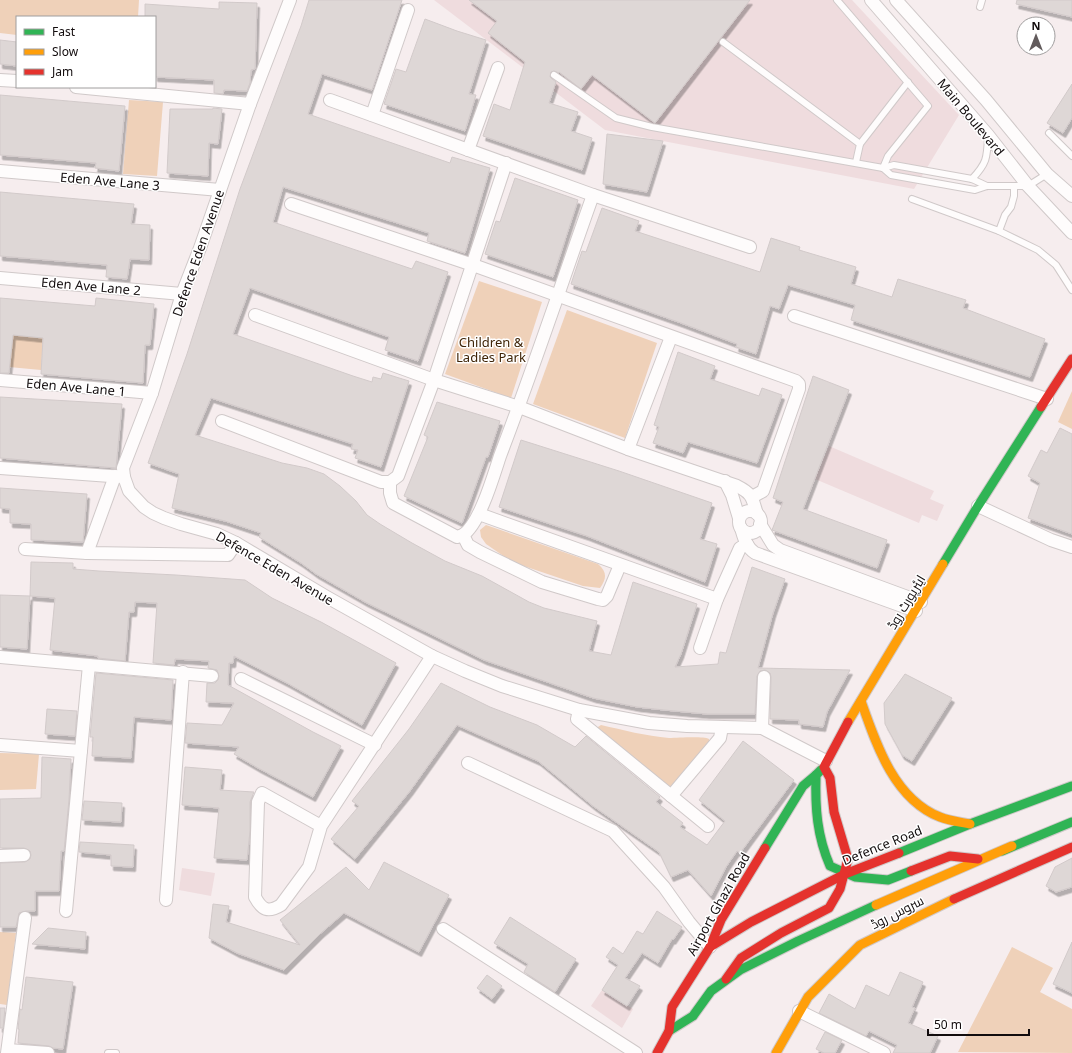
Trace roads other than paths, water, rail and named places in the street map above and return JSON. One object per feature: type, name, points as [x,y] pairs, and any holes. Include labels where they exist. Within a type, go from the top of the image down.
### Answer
[{"type":"main road","name":"ایئرپورٹ روڈ","points":[[825,764],[840,735],[862,701],[978,506],[1048,399],[1072,359]]},
{"type":"main road","points":[[862,701],[874,734],[903,791],[922,808],[937,816],[970,824]]},
{"type":"main road","points":[[726,979],[741,958],[781,933],[829,908],[840,889],[848,859],[834,812],[830,778],[825,764]]},
{"type":"main road","name":"Airport Ghazi Road","points":[[657,1053],[669,1031],[672,1007],[710,947],[721,920],[803,786],[816,775],[825,764]]},
{"type":"main road","points":[[816,775],[815,804],[823,850],[830,866],[845,874],[868,879],[888,880],[950,856],[980,859]]},
{"type":"main road","name":"Defence Road","points":[[710,947],[751,922],[845,874],[970,824],[1072,786]]},
{"type":"main road","points":[[1002,851],[1072,817]]},
{"type":"main road","points":[[669,1031],[693,1016],[711,991],[740,970],[798,940],[878,904],[980,859],[1072,822]]},
{"type":"main road","name":"سروس روڈ","points":[[776,1053],[808,997],[860,945],[930,910],[1071,848]]},
{"type":"street","name":"Defence Eden Avenue","points":[[290,0],[250,104],[182,294],[152,393],[119,477],[129,491],[144,507],[153,513],[175,522],[218,534],[432,656],[502,686],[579,710],[649,723],[762,728],[825,764]]},
{"type":"street","name":"Main Boulevard","points":[[870,0],[988,135],[1028,186],[1072,233]]},
{"type":"street","name":"Main Boulevard","points":[[896,0],[986,100],[1047,174],[1072,196]]},
{"type":"street","points":[[372,115],[408,10]]},
{"type":"street","points":[[468,150],[498,68]]},
{"type":"street","points":[[0,80],[16,81]]},
{"type":"street","points":[[86,88],[250,104]]},
{"type":"street","points":[[330,100],[593,195],[750,247]]},
{"type":"street","points":[[222,421],[381,482],[390,482],[398,476],[434,380],[506,163]]},
{"type":"street","name":"Eden Ave Lane 3","points":[[0,171],[220,190]]},
{"type":"street","points":[[390,482],[390,493],[393,503],[457,537],[469,531],[479,514],[519,407],[593,195]]},
{"type":"street","points":[[291,204],[473,265],[796,381],[799,384],[799,389],[763,491],[752,497]]},
{"type":"street","name":"Eden Ave Lane 2","points":[[0,278],[182,294]]},
{"type":"street","points":[[255,316],[434,380],[519,407],[628,449],[725,481],[745,490],[752,497],[759,519],[773,545],[780,550],[918,606]]},
{"type":"street","points":[[794,316],[1048,399]]},
{"type":"street","points":[[628,449],[671,337]]},
{"type":"street","name":"Eden Ave Lane 1","points":[[0,380],[152,393]]},
{"type":"street","points":[[0,468],[119,477],[87,553]]},
{"type":"street","points":[[725,481],[732,495],[747,544],[755,553],[918,606]]},
{"type":"street","points":[[978,506],[1051,540],[1072,547]]},
{"type":"street","points":[[747,511],[751,511],[759,519],[757,529],[752,532],[746,532],[740,523],[741,515],[747,511]]},
{"type":"street","points":[[479,514],[717,599]]},
{"type":"street","points":[[463,535],[468,545],[487,556],[542,582],[603,600],[607,596],[620,565]]},
{"type":"street","points":[[25,549],[87,553],[228,555],[236,543]]},
{"type":"street","points":[[700,648],[717,599],[740,548],[747,544]]},
{"type":"street","points":[[320,826],[262,792],[258,802],[255,897],[261,907],[274,909],[281,905],[309,867],[320,826],[375,745],[432,656]]},
{"type":"street","points":[[0,657],[183,672],[212,676]]},
{"type":"street","points":[[66,911],[89,665]]},
{"type":"street","points":[[166,900],[183,672]]},
{"type":"street","points":[[762,728],[764,677]]},
{"type":"street","points":[[241,679],[375,745]]},
{"type":"street","points":[[579,710],[577,718],[708,826]]},
{"type":"street","points":[[671,796],[720,738],[722,727]]},
{"type":"street","points":[[0,745],[81,751]]},
{"type":"street","points":[[468,764],[613,831],[664,887],[689,922],[710,947]]},
{"type":"street","points":[[0,856],[24,855]]},
{"type":"street","points":[[25,918],[7,1051],[48,1053]]},
{"type":"street","points":[[443,929],[636,1053]]},
{"type":"street","points":[[799,1011],[884,1053]]},
{"type":"lane","points":[[837,0],[928,106],[888,156],[883,168]]},
{"type":"lane","points":[[980,7],[982,0]]},
{"type":"lane","points":[[723,42],[860,144]]},
{"type":"lane","points":[[554,75],[616,118],[652,127],[883,168],[894,165],[972,179],[987,186]]},
{"type":"lane","points":[[856,162],[860,144],[908,82]]},
{"type":"lane","points":[[1049,133],[1072,156]]},
{"type":"lane","points":[[972,179],[981,170],[986,160],[988,135]]},
{"type":"lane","points":[[883,168],[891,175],[974,190],[987,186],[1028,186],[1047,174]]},
{"type":"lane","points":[[999,231],[1005,215],[1012,207],[1014,186]]},
{"type":"lane","points":[[912,199],[999,231],[1038,250],[1056,265],[1072,290]]},
{"type":"lane","points":[[108,1052],[116,1053]]},
{"type":"park label","name":"Children & Ladies Park","points":[[491,350]]}]
